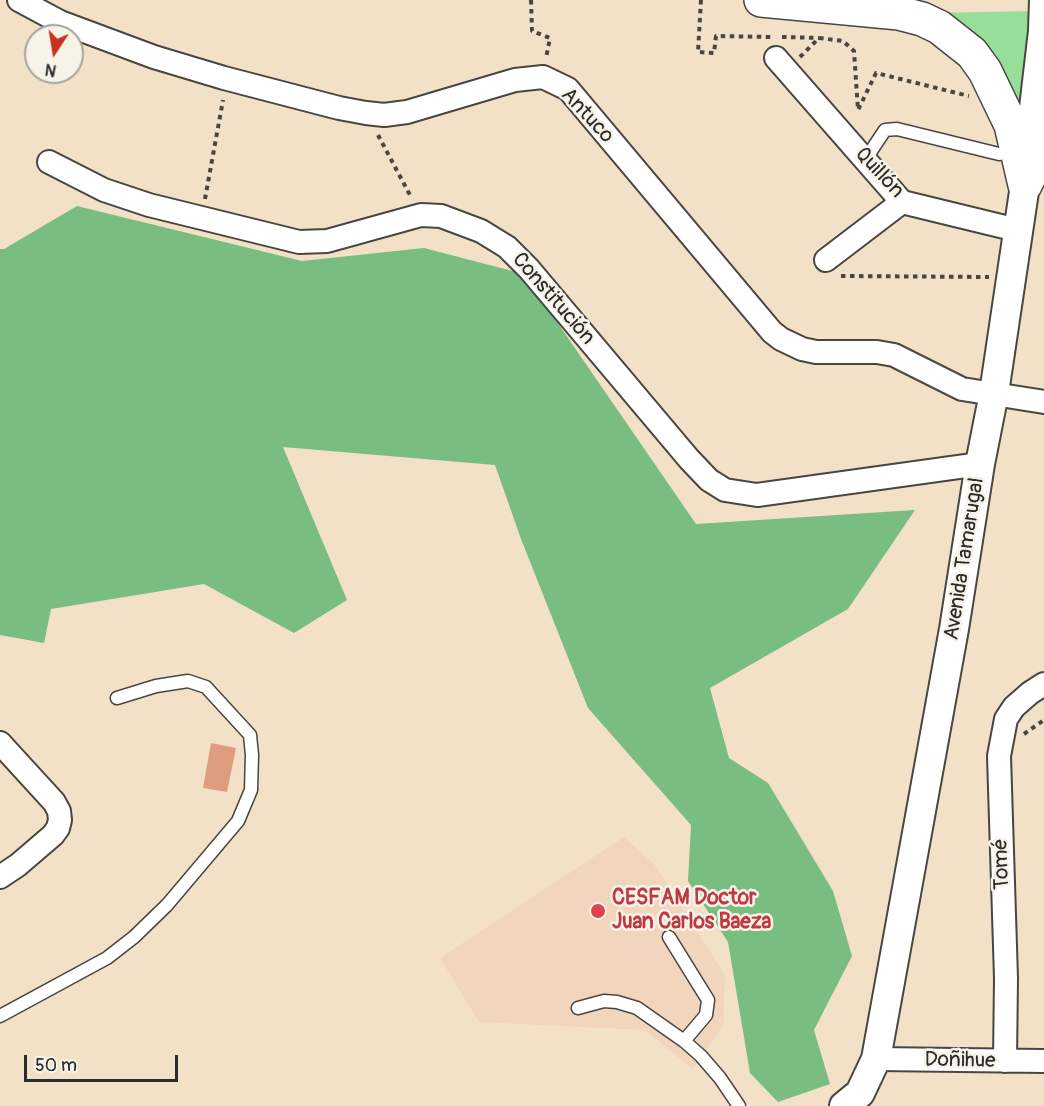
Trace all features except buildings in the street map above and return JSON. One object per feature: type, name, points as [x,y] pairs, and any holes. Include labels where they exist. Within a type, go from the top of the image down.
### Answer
[{"type":"main road","points":[[760,0],[899,13],[922,19],[939,27],[972,53],[985,70],[1011,125],[1025,185]]},
{"type":"main road","points":[[1025,185],[1044,147]]},
{"type":"street","name":"Antuco","points":[[20,0],[60,22],[99,38],[226,78],[366,113],[384,115],[407,112],[515,80],[543,77],[568,89],[765,323],[781,339],[802,349],[816,352],[877,352],[894,355],[962,389],[1044,402]]},
{"type":"street","name":"Avenida Tamarugal","points":[[844,1106],[860,1093],[876,1059],[954,629],[980,464],[994,393],[1025,185],[1043,31],[1044,0]]},
{"type":"street","name":"Quillón","points":[[782,63],[902,202],[1017,230]]},
{"type":"street","name":"Constitución","points":[[49,162],[104,190],[149,205],[299,242],[327,242],[421,215],[457,220],[481,231],[507,247],[529,269],[689,459],[709,480],[725,490],[757,495],[980,464]]},
{"type":"street","points":[[828,268],[902,202]]},
{"type":"street","name":"Tomé","points":[[1005,1061],[1006,978],[999,756],[1006,719],[1014,707],[1044,684]]},
{"type":"street","points":[[0,743],[54,802],[59,811],[60,820],[53,835],[0,877]]},
{"type":"street","name":"Doñihue","points":[[876,1059],[1044,1061]]},
{"type":"lane","points":[[865,160],[885,130],[897,129],[999,154]]},
{"type":"lane","points":[[0,1016],[107,958],[134,937],[167,905],[238,820],[251,790],[250,735],[206,687],[188,681],[156,686],[117,698]]},
{"type":"lane","points":[[669,937],[708,1000],[706,1015],[684,1041]]},
{"type":"lane","points":[[578,1008],[603,1001],[627,1004],[637,1008],[684,1041],[714,1071],[739,1106]]},
{"type":"path","points":[[531,0],[531,31],[550,38],[543,77]]},
{"type":"path","points":[[701,0],[698,52],[714,52],[716,36],[843,40],[854,51],[858,110],[876,73],[1002,104]]},
{"type":"path","points":[[782,63],[819,38]]},
{"type":"path","points":[[201,218],[226,78]]},
{"type":"path","points":[[366,113],[421,215]]},
{"type":"path","points":[[828,268],[1011,277]]},
{"type":"path","points":[[1030,729],[1044,720]]},
{"type":"shaded area","name":"CESFAM Doctor Juan Carlos Baeza","points":[[624,837],[654,864],[725,975],[723,1027],[693,1069],[645,1030],[479,1022],[440,958]]},
{"type":"green space","points":[[1032,11],[1017,126],[930,13]]},
{"type":"green space","points":[[77,206],[302,261],[424,248],[524,274],[696,524],[915,510],[848,609],[710,688],[729,758],[768,783],[833,891],[852,956],[814,1030],[830,1084],[778,1102],[750,1073],[728,942],[688,881],[691,825],[588,708],[521,539],[495,465],[283,447],[347,600],[294,633],[204,584],[51,609],[44,643],[0,635],[0,249],[4,249]]},
{"type":"place","name":"CESFAM Doctor Juan Carlos Baeza","points":[[598,911]]}]
